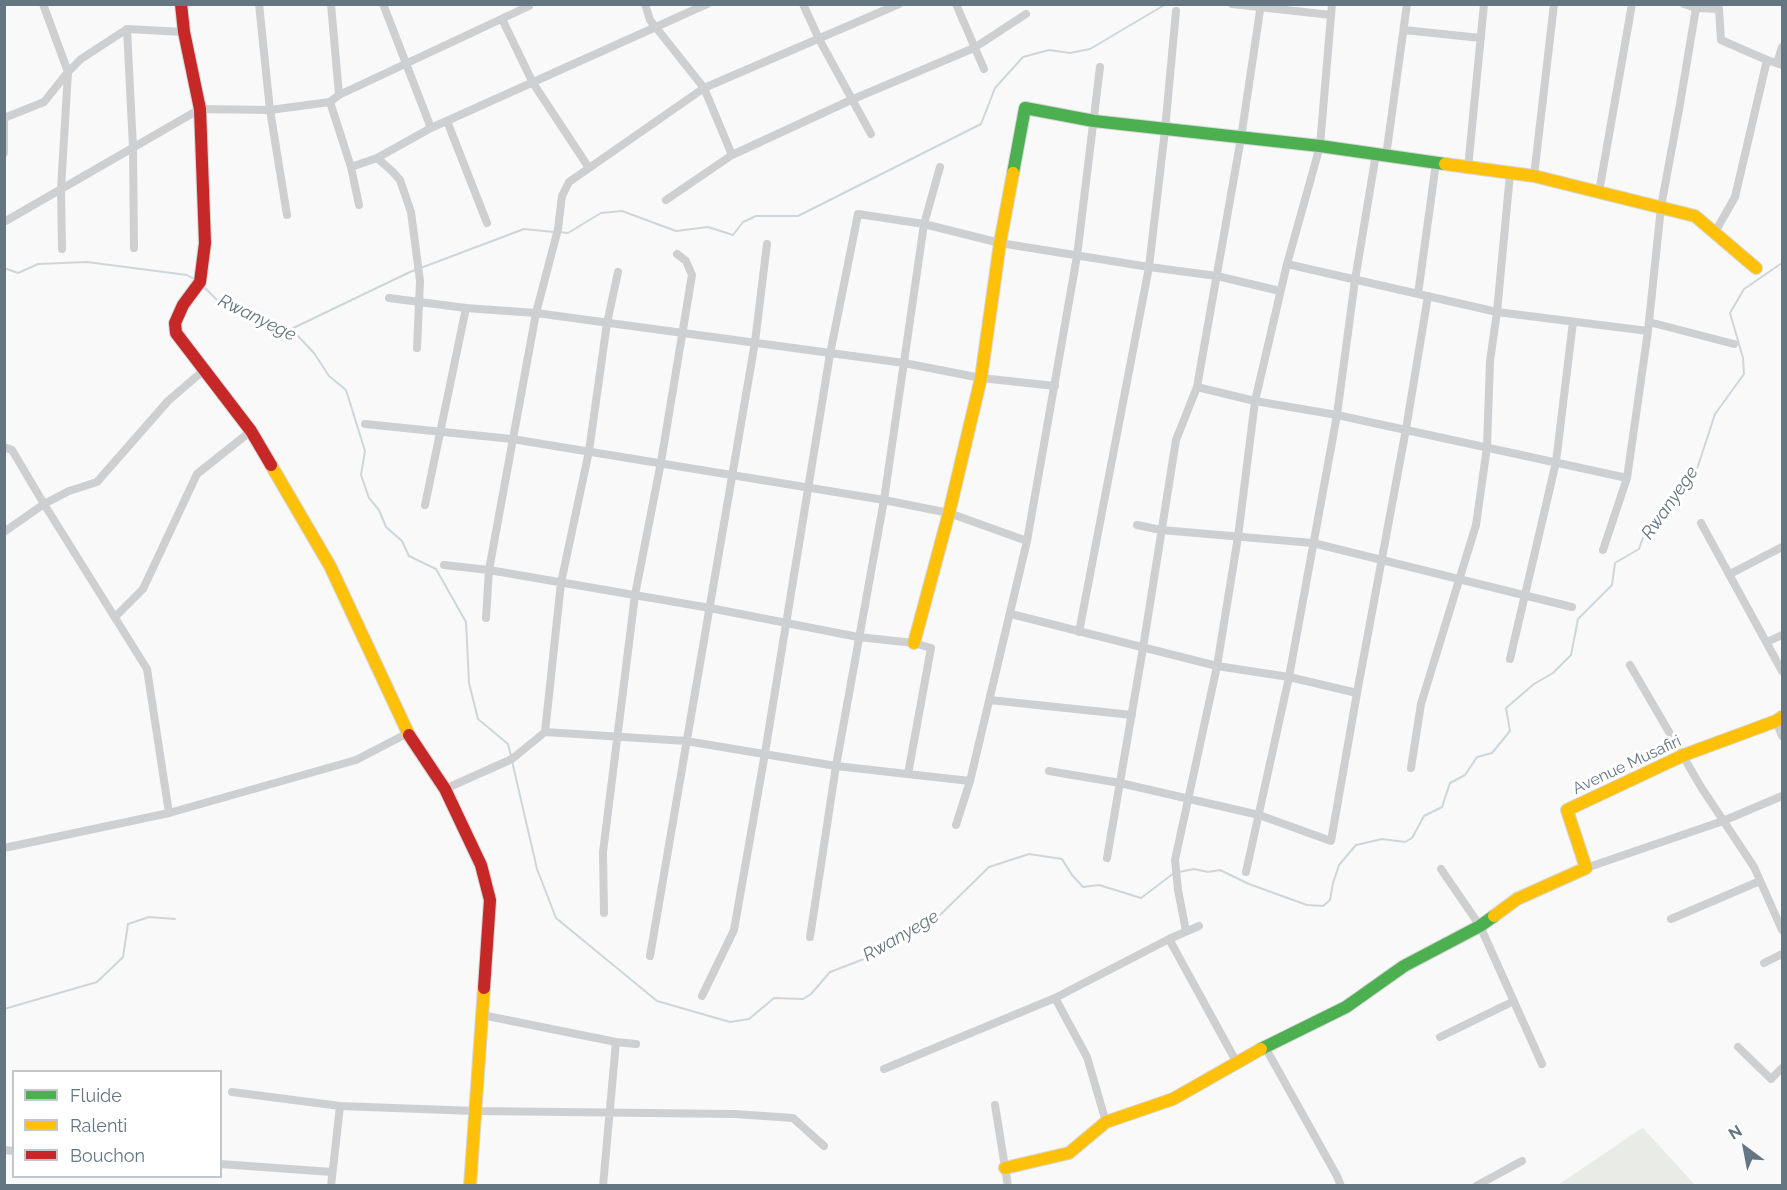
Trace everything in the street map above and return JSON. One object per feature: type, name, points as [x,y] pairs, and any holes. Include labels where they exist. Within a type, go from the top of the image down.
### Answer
[{"type":"street","points":[[43,4],[68,72],[62,189],[62,249]]},
{"type":"street","points":[[182,4],[184,32],[200,110],[205,243],[200,282],[183,305],[176,323],[176,333],[251,431],[330,566],[408,733],[445,789],[481,865],[490,900],[470,1185]]},
{"type":"street","points":[[259,4],[270,110],[287,215]]},
{"type":"street","points":[[331,4],[339,95]]},
{"type":"street","points":[[382,4],[431,128]]},
{"type":"street","points":[[645,4],[650,20],[704,88],[732,155]]},
{"type":"street","points":[[351,167],[376,158],[431,128],[707,4]]},
{"type":"street","points":[[803,4],[819,39],[871,134]]},
{"type":"street","points":[[486,618],[489,570],[512,439],[536,313],[557,233],[562,196],[569,182],[704,88],[898,4]]},
{"type":"street","points":[[956,4],[984,69]]},
{"type":"street","points":[[1232,4],[1331,15]]},
{"type":"street","points":[[1186,931],[1175,860],[1217,666],[1238,537],[1255,401],[1280,291],[1320,146],[1332,4]]},
{"type":"street","points":[[1246,872],[1289,678],[1337,415],[1355,280],[1381,155],[1407,4]]},
{"type":"street","points":[[1468,168],[1484,4]]},
{"type":"street","points":[[1534,176],[1554,4]]},
{"type":"street","points":[[1599,192],[1632,4]]},
{"type":"street","points":[[1684,4],[1696,8],[1719,7],[1721,40],[1780,64],[1782,47]]},
{"type":"street","points":[[4,222],[200,110],[270,110],[330,102],[339,95],[529,6]]},
{"type":"street","points":[[1107,858],[1176,440],[1197,387],[1242,138],[1260,6]]},
{"type":"street","points":[[1603,550],[1627,478],[1648,327],[1661,207],[1696,8]]},
{"type":"street","points":[[1079,632],[1149,267],[1176,11]]},
{"type":"street","points":[[666,200],[732,155],[851,100],[974,48],[1026,14]]},
{"type":"street","points":[[502,19],[533,83],[589,168]]},
{"type":"street","points":[[127,28],[133,148],[134,248]]},
{"type":"street","points":[[4,153],[5,117],[44,102],[81,59],[127,28],[184,32]]},
{"type":"street","points":[[1404,30],[1481,38]]},
{"type":"street","points":[[1714,234],[1735,196],[1767,60]]},
{"type":"street","points":[[956,825],[970,781],[1027,542],[1077,256],[1100,67]]},
{"type":"street","points":[[330,102],[351,167],[359,205]]},
{"type":"street","points":[[914,643],[949,513],[981,378],[1000,243],[1025,108],[1094,121],[1320,146],[1534,176],[1695,216],[1756,268]]},
{"type":"street","points":[[447,121],[487,223]]},
{"type":"street","points":[[376,158],[400,180],[411,212],[420,281],[417,348]]},
{"type":"street","points":[[1049,771],[1120,783],[1259,815],[1331,841],[1406,429],[1423,295],[1436,164]]},
{"type":"street","points":[[810,937],[836,766],[884,500],[924,224],[940,167]]},
{"type":"street","points":[[1411,768],[1421,704],[1476,525],[1488,447],[1490,362],[1510,174]]},
{"type":"street","points":[[702,996],[734,930],[830,354],[858,214],[924,224],[1000,243],[1217,276],[1280,291]]},
{"type":"street","points":[[650,956],[755,342],[767,244]]},
{"type":"street","points":[[604,913],[603,852],[635,595],[661,462],[692,275],[686,261],[677,254]]},
{"type":"street","points":[[1287,264],[1497,312],[1573,322],[1648,327],[1734,344]]},
{"type":"street","points":[[545,732],[561,583],[589,451],[618,272]]},
{"type":"street","points":[[389,298],[466,308],[536,313],[904,363],[981,378],[1055,386]]},
{"type":"street","points":[[425,505],[466,308]]},
{"type":"street","points":[[1510,659],[1556,462],[1573,322]]},
{"type":"street","points":[[4,532],[44,504],[69,491],[97,482],[168,401],[204,370]]},
{"type":"street","points":[[1197,387],[1255,401],[1406,429],[1627,478]]},
{"type":"street","points":[[365,424],[512,439],[884,500],[949,513],[1027,542]]},
{"type":"street","points":[[114,617],[143,589],[197,474],[251,431]]},
{"type":"street","points":[[4,447],[12,450],[147,669],[169,813]]},
{"type":"street","points":[[1701,523],[1782,671]]},
{"type":"street","points":[[1137,525],[1161,530],[1313,543],[1572,607]]},
{"type":"street","points":[[1730,574],[1782,547]]},
{"type":"street","points":[[444,565],[489,570],[710,608],[858,637],[914,643],[931,648],[908,774]]},
{"type":"street","points":[[1011,614],[1217,666],[1289,678],[1357,693]]},
{"type":"street","points":[[1767,642],[1782,635]]},
{"type":"street","points":[[1630,665],[1701,787],[1754,867],[1782,930]]},
{"type":"street","points":[[990,700],[1132,715]]},
{"type":"street","points":[[1779,719],[1782,736]]},
{"type":"street","name":"Avenue Musafiri","points":[[1586,868],[1567,810],[1684,755],[1779,719]]},
{"type":"street","points":[[445,789],[512,759],[545,732],[686,741],[836,766],[970,781]]},
{"type":"street","points":[[4,849],[169,813],[356,760],[408,733]]},
{"type":"street","points":[[1005,1168],[1069,1153],[1106,1122],[1173,1099],[1265,1047],[1346,1007],[1404,966],[1480,926],[1517,899],[1586,868],[1723,820],[1782,796]]},
{"type":"street","points":[[1440,868],[1480,926],[1542,1064]]},
{"type":"street","points":[[1671,919],[1760,880]]},
{"type":"street","points":[[884,1069],[1055,998],[1199,926]]},
{"type":"street","points":[[1169,939],[1237,1062]]},
{"type":"street","points":[[1764,963],[1782,954]]},
{"type":"street","points":[[1055,998],[1087,1057],[1106,1122]]},
{"type":"street","points":[[1440,1037],[1514,1001]]},
{"type":"street","points":[[482,1015],[636,1044]]},
{"type":"street","points":[[603,1185],[616,1042]]},
{"type":"street","points":[[1265,1047],[1341,1185]]},
{"type":"street","points":[[1738,1047],[1771,1079],[1782,1068]]},
{"type":"street","points":[[231,1092],[340,1106],[475,1111],[735,1114],[793,1118],[824,1146]]},
{"type":"street","points":[[995,1105],[1008,1185]]},
{"type":"street","points":[[331,1185],[340,1106]]},
{"type":"street","points":[[1476,1185],[1522,1161]]},
{"type":"street","points":[[222,1164],[332,1172]]},
{"type":"shaded area","points":[[1642,1128],[1695,1185],[1558,1185]]},
{"type":"waterway","points":[[559,232],[568,233],[601,213],[622,211],[676,231],[708,227],[733,235],[743,222],[756,216],[798,216],[981,124],[995,88],[1023,57],[1049,50],[1070,53],[1090,49],[1166,4]]},
{"type":"waterway","points":[[287,331],[410,272],[524,229],[554,232]]},
{"type":"waterway","name":"Rwanyege","points":[[4,268],[18,273],[38,264],[87,262],[187,275],[196,280]]},
{"type":"waterway","name":"Rwanyege","points":[[1179,872],[1194,869],[1208,872],[1220,870],[1249,884],[1307,905],[1323,906],[1330,900],[1339,865],[1356,845],[1382,839],[1405,842],[1412,838],[1424,816],[1442,807],[1450,783],[1465,775],[1477,757],[1492,753],[1510,731],[1506,708],[1534,684],[1553,673],[1571,655],[1578,619],[1612,585],[1615,563],[1639,549],[1645,532],[1697,469],[1715,414],[1744,374],[1743,358],[1730,313],[1744,289],[1782,263]]},
{"type":"waterway","name":"Rwanyege","points":[[203,286],[221,304],[297,335],[314,353],[329,376],[346,390],[365,451],[361,475],[369,498],[379,510],[386,527],[402,541],[409,556],[436,569],[466,622],[469,683],[478,719],[508,744],[511,756]]},
{"type":"waterway","name":"Rwanyege","points":[[512,761],[537,869],[556,918],[657,1001],[730,1022],[749,1019],[774,998],[803,999],[811,994],[830,972],[877,954],[901,934],[938,917],[989,867],[1029,854],[1062,859],[1083,887],[1099,885],[1141,898],[1174,873]]},
{"type":"waterway","points":[[4,1009],[97,982],[123,957],[128,924],[149,917],[175,919]]},
{"type":"traffic: fast","points":[[1013,173],[1025,108],[1094,121],[1320,146],[1445,164]]},
{"type":"traffic: fast","points":[[1261,1049],[1346,1007],[1404,966],[1480,926],[1494,916]]},
{"type":"traffic: slow","points":[[1445,164],[1534,176],[1695,216],[1756,268]]},
{"type":"traffic: slow","points":[[914,643],[949,513],[981,378],[1000,243],[1013,173]]},
{"type":"traffic: slow","points":[[271,465],[330,566],[409,735]]},
{"type":"traffic: slow","points":[[1494,916],[1517,899],[1586,868],[1567,810],[1684,755],[1782,717]]},
{"type":"traffic: slow","points":[[470,1186],[484,988]]},
{"type":"traffic: slow","points":[[1005,1168],[1069,1153],[1106,1122],[1173,1099],[1261,1049]]},
{"type":"traffic: jam","points":[[181,4],[184,32],[200,109],[205,243],[200,282],[183,305],[175,323],[176,333],[251,431],[271,465]]},
{"type":"traffic: jam","points":[[409,735],[445,789],[481,865],[490,900],[484,988]]}]
